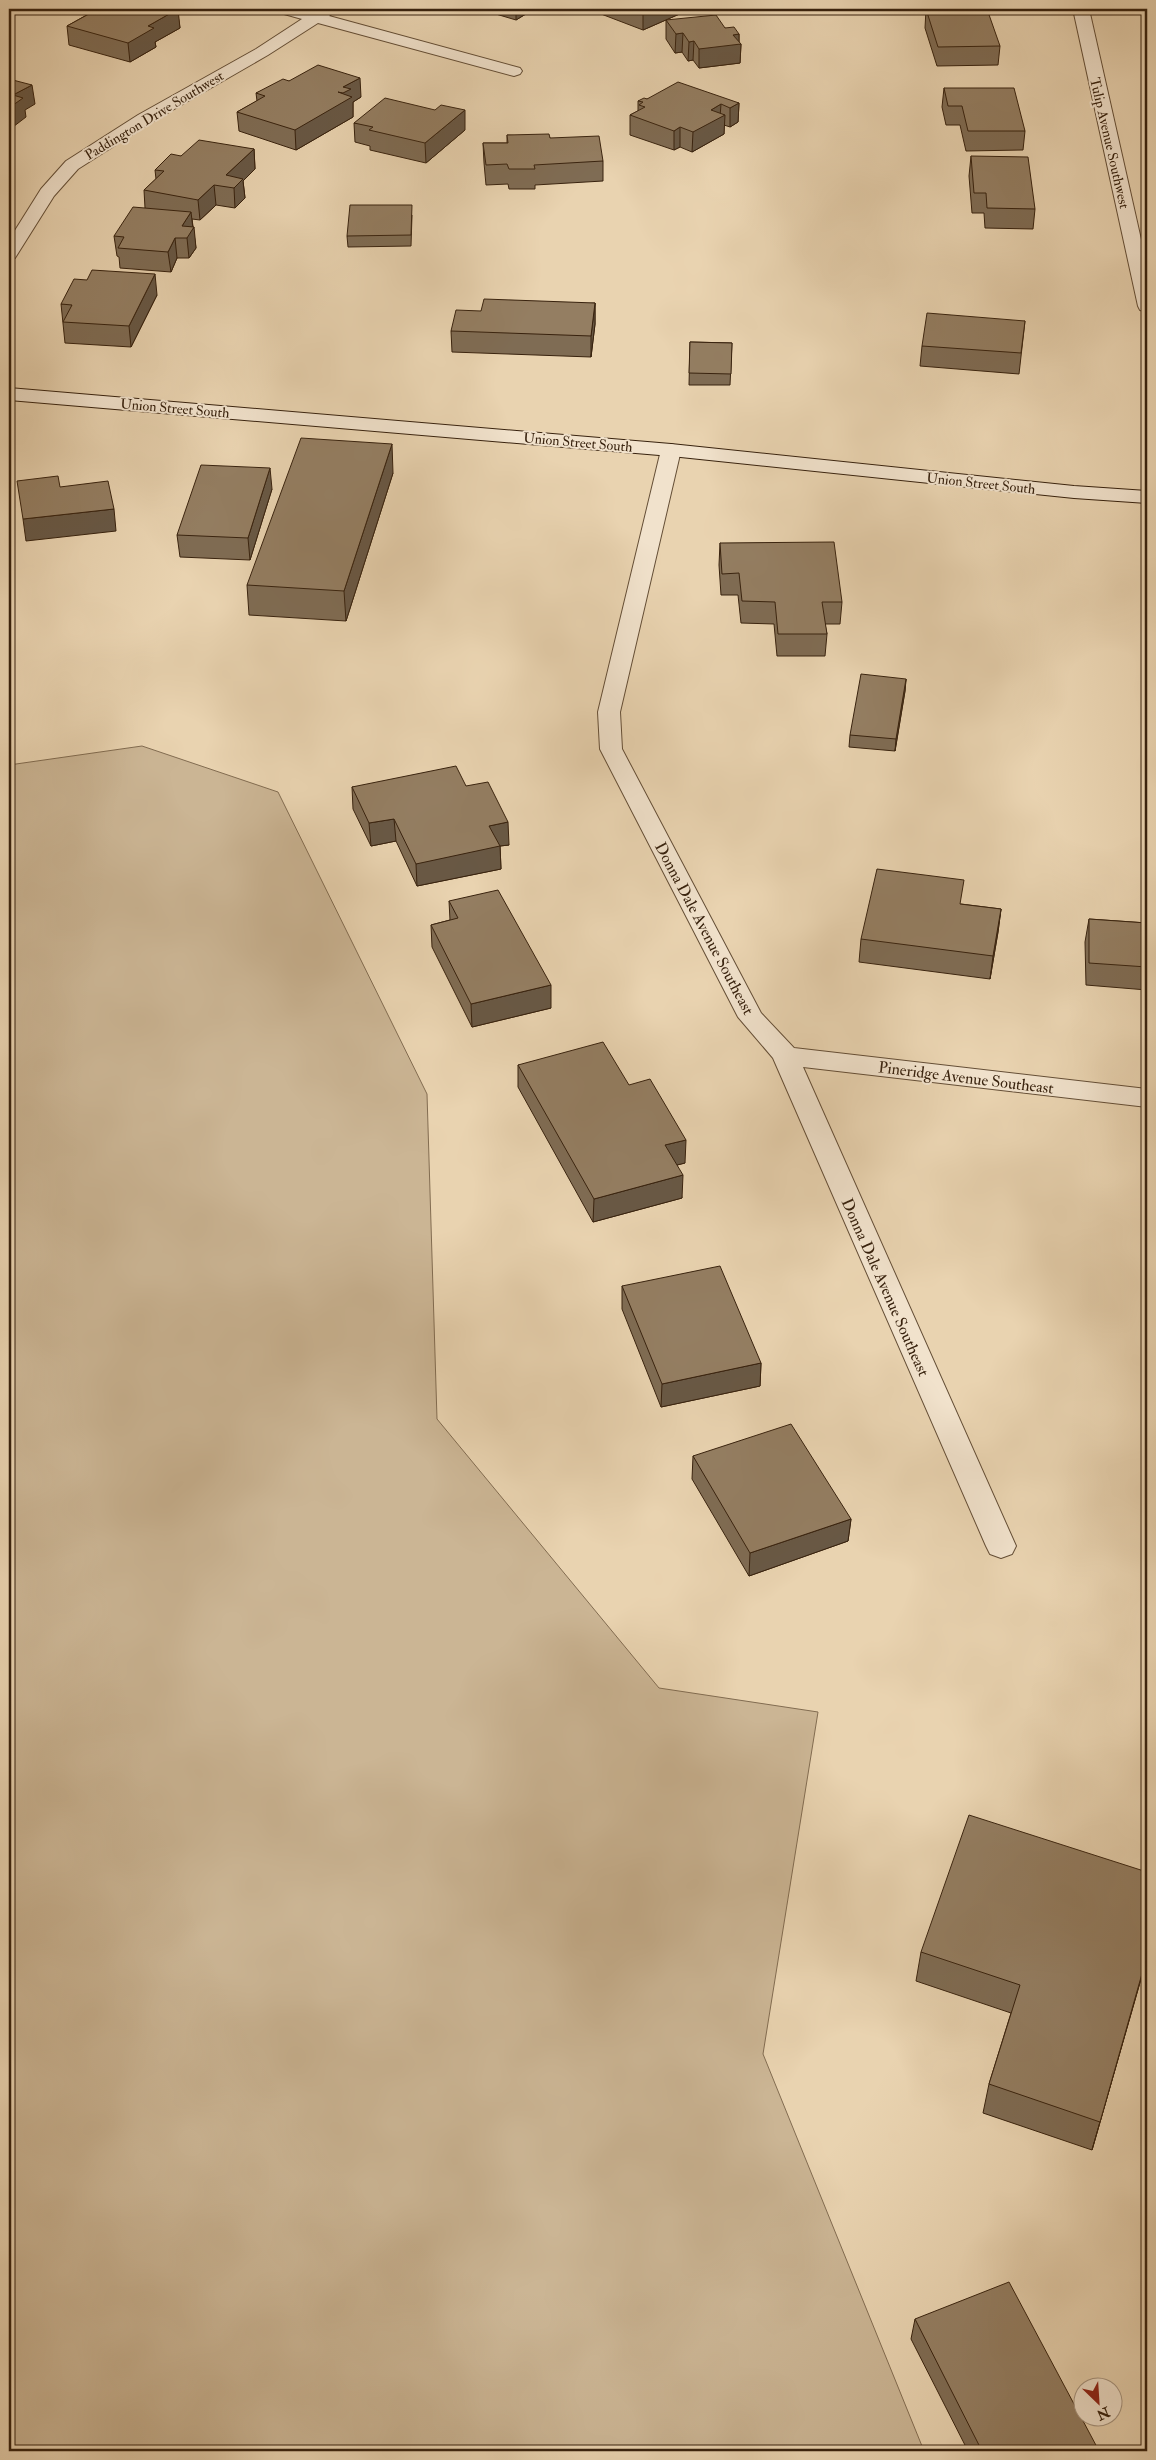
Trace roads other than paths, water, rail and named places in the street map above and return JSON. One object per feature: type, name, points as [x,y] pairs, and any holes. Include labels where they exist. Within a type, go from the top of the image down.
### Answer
[{"type":"street","points":[[284,9],[322,13],[514,71]]},
{"type":"street","name":"Tulip Avenue Southwest","points":[[1081,9],[1147,306]]},
{"type":"street","name":"Paddington Drive Southwest","points":[[9,254],[47,193],[72,165],[144,119],[262,52],[322,13]]},
{"type":"street","name":"Union Street South","points":[[9,394],[671,450],[1074,492],[1147,497]]},
{"type":"street","name":"Donna Dale Avenue Southeast","points":[[671,450],[609,712],[611,749],[751,1017],[785,1056],[1001,1546]]},
{"type":"street","name":"Pineridge Avenue Southeast","points":[[785,1056],[1147,1098]]}]
